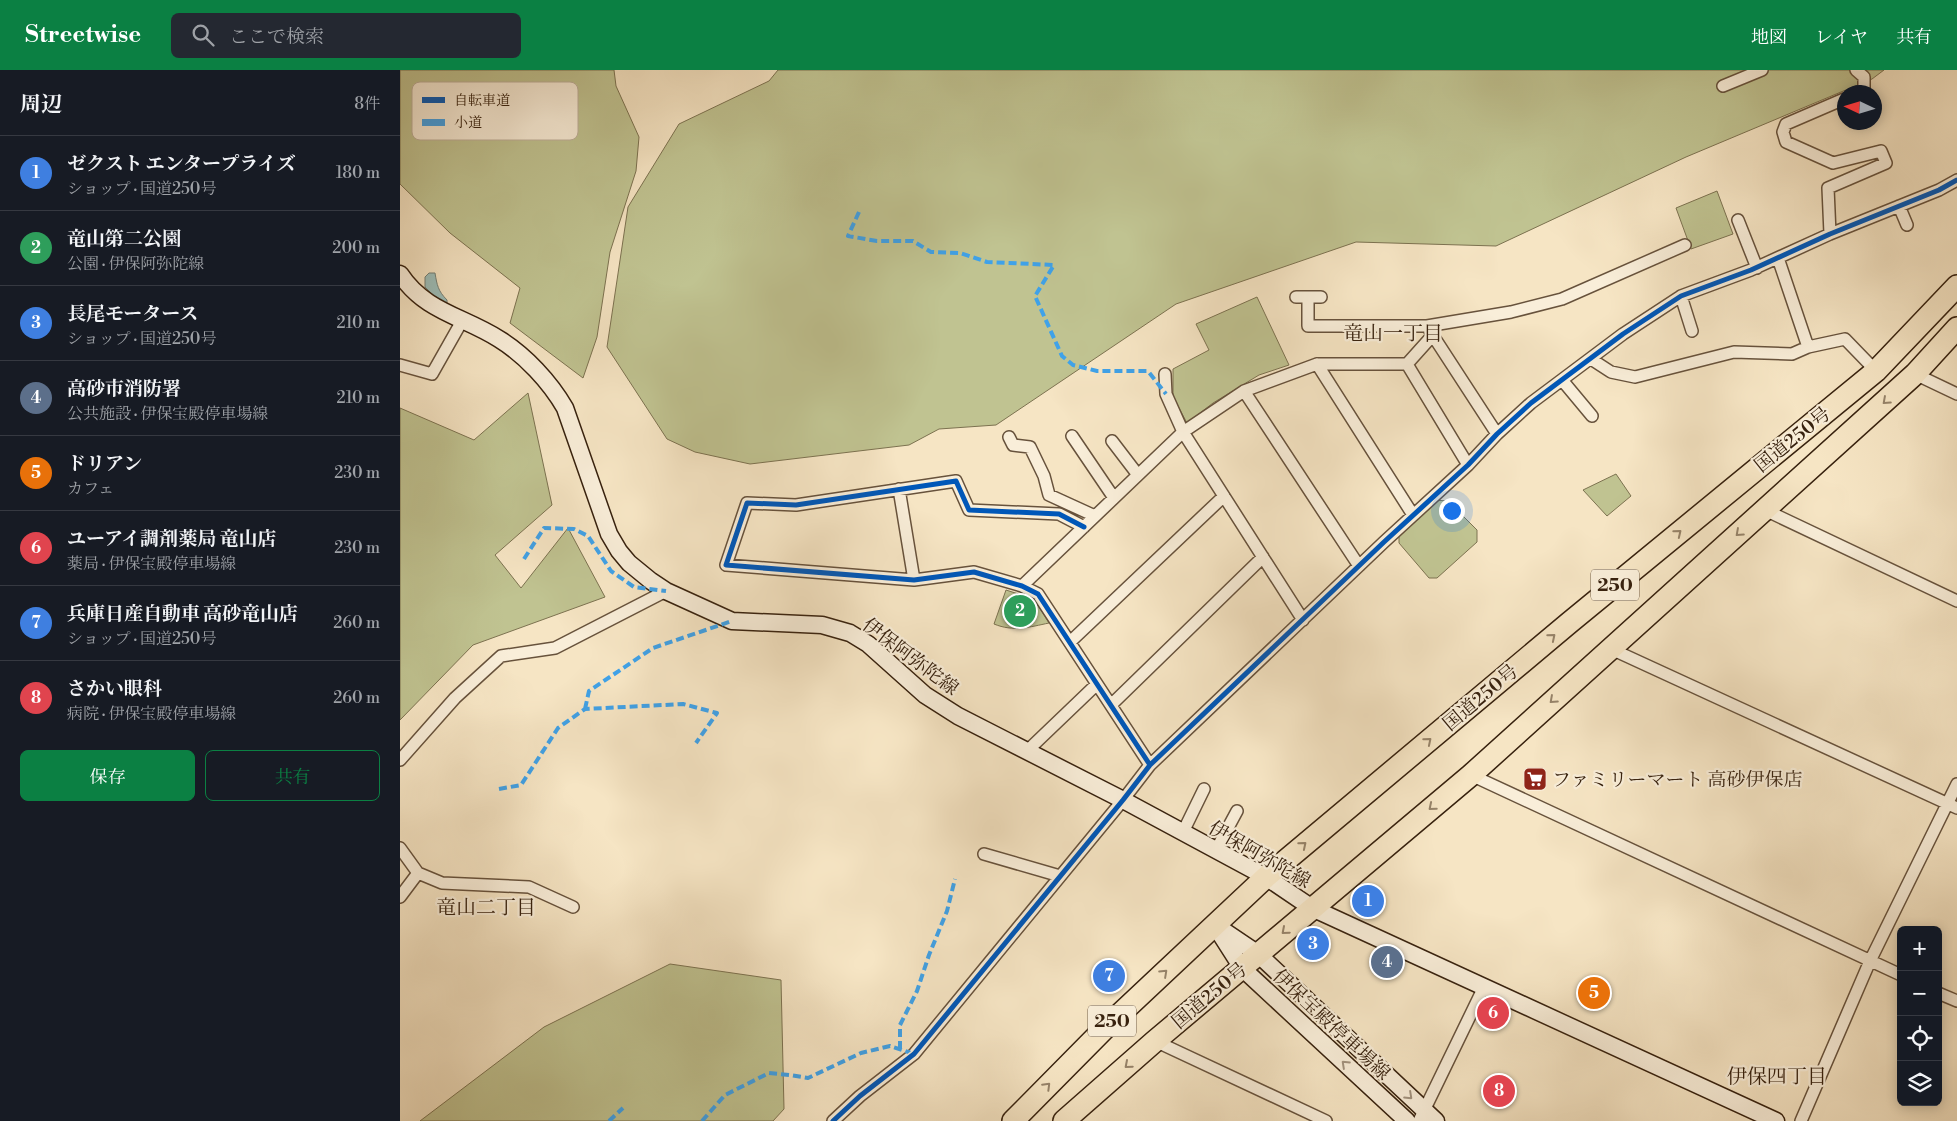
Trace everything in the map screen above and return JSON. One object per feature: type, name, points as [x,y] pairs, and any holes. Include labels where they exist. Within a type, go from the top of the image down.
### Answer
[{"type":"highway","name":"国道250号","points":[[1013,1121],[1103,1030],[1266,877],[1569,623],[1876,371],[1957,286]]},
{"type":"highway","name":"国道250号","points":[[1064,1121],[1312,908],[1471,775],[1609,648],[1915,374],[1957,328]]},
{"type":"main road","name":"伊保阿弥陀線","points":[[400,274],[408,286],[431,306],[499,339],[538,371],[555,391],[565,408],[594,493],[614,543],[629,563],[666,591],[732,621],[822,626],[850,633],[868,644],[925,695],[958,716],[1123,800],[1266,877],[1312,908],[1776,1121]]},
{"type":"main road","name":"伊保宝殿停車場線","points":[[1215,925],[1258,954],[1427,1117]]},
{"type":"main road","name":"伊保宝殿停車場線","points":[[1215,925],[1242,968],[1407,1121]]},
{"type":"street","points":[[1723,86],[1762,70]]},
{"type":"street","points":[[1856,70],[1864,77],[1864,85]]},
{"type":"street","points":[[1830,234],[1828,188],[1886,163],[1881,151],[1833,163],[1786,142],[1783,132],[1786,124],[1837,102]]},
{"type":"street","points":[[833,1121],[860,1096],[914,1054],[1150,765],[1359,566],[1468,466],[1497,434],[1531,403],[1623,334],[1680,296],[1757,268],[1830,234],[1939,190],[1957,180]]},
{"type":"street","points":[[1900,206],[1907,225]]},
{"type":"street","points":[[1738,220],[1757,268]]},
{"type":"street","points":[[1308,297],[1308,326],[1430,330],[1562,299],[1685,245]]},
{"type":"street","points":[[1778,258],[1808,347]]},
{"type":"street","points":[[1680,296],[1692,331]]},
{"type":"street","points":[[1296,297],[1321,297]]},
{"type":"street","points":[[400,365],[432,374],[462,321]]},
{"type":"street","points":[[1407,364],[1430,330]]},
{"type":"street","points":[[1430,330],[1497,434]]},
{"type":"street","points":[[1591,359],[1611,372],[1635,377],[1734,352],[1792,354],[1808,347],[1845,339],[1876,371]]},
{"type":"street","points":[[1022,586],[1183,432],[1244,391],[1317,364],[1407,364]]},
{"type":"street","points":[[1317,364],[1414,515]]},
{"type":"street","points":[[1407,364],[1468,466]]},
{"type":"street","points":[[1165,374],[1166,394],[1183,432],[1303,620]]},
{"type":"street","points":[[1915,374],[1957,394]]},
{"type":"street","points":[[1562,380],[1592,416]]},
{"type":"street","points":[[1244,391],[1359,566]]},
{"type":"street","points":[[1072,436],[1114,498]]},
{"type":"street","points":[[1009,437],[1014,445],[1030,447],[1044,476],[1049,496],[1095,516]]},
{"type":"street","points":[[1112,441],[1138,475]]},
{"type":"street","points":[[1084,527],[1059,514],[969,510],[956,481],[796,505],[747,503],[726,564],[914,580],[974,572],[1022,586],[1038,594],[1150,765]]},
{"type":"street","points":[[899,489],[914,580]]},
{"type":"street","points":[[1070,642],[1224,496]]},
{"type":"street","points":[[1765,510],[1957,601]]},
{"type":"street","points":[[1111,705],[1263,557]]},
{"type":"street","points":[[400,760],[455,698],[501,656],[555,648],[666,591]]},
{"type":"street","points":[[1609,648],[1953,806]]},
{"type":"street","points":[[1026,752],[1097,684]]},
{"type":"street","points":[[1471,775],[1897,973]]},
{"type":"street","points":[[1801,1121],[1870,961],[1953,806],[1957,784]]},
{"type":"street","points":[[1183,832],[1204,789]]},
{"type":"street","points":[[1216,850],[1237,811]]},
{"type":"street","points":[[400,848],[418,873],[442,883],[529,887],[573,907]]},
{"type":"street","points":[[984,854],[1060,876]]},
{"type":"street","points":[[400,897],[418,873]]},
{"type":"street","points":[[1427,1117],[1484,987]]},
{"type":"street","points":[[1942,995],[1957,1002]]},
{"type":"street","points":[[1156,1041],[1326,1121]]},
{"type":"green space","points":[[400,70],[614,70],[616,86],[639,137],[636,171],[610,252],[597,337],[583,378],[510,323],[520,288],[450,233],[400,184]]},
{"type":"green space","points":[[778,70],[1884,70],[1872,79],[1858,85],[1837,85],[1837,94],[1686,157],[1496,246],[1356,242],[1176,304],[996,425],[939,429],[909,445],[750,464],[695,452],[667,439],[607,347],[628,207],[679,124],[769,81]]},
{"type":"green space","points":[[1717,191],[1733,234],[1691,249],[1676,208]]},
{"type":"green space","points":[[1257,297],[1289,365],[1259,375],[1213,403],[1187,423],[1173,397],[1173,369],[1209,350],[1196,324]]},
{"type":"green space","points":[[528,393],[552,505],[495,555],[521,588],[568,528],[605,597],[473,645],[400,720],[400,408],[474,440]]},
{"type":"green space","points":[[1616,474],[1631,496],[1607,516],[1583,490]]},
{"type":"green space","points":[[1434,500],[1448,501],[1477,530],[1477,542],[1437,578],[1429,578],[1399,543],[1399,534]]},
{"type":"green space","points":[[1006,590],[1034,599],[1049,623],[1015,628],[994,624]]},
{"type":"green space","points":[[670,964],[781,980],[784,1109],[773,1121],[420,1121],[544,1027]]},
{"type":"water","points":[[429,273],[435,273],[438,288],[447,300],[447,303],[437,299],[425,287],[425,277]]},
{"type":"marked path","points":[[859,212],[848,236],[877,241],[913,241],[931,252],[960,253],[987,262],[1054,265],[1035,296],[1062,356],[1073,365],[1097,371],[1148,371],[1166,394]]},
{"type":"marked path","points":[[524,559],[544,528],[574,529],[588,536],[611,571],[634,587],[666,591]]},
{"type":"marked path","points":[[585,709],[589,691],[653,648],[732,621]]},
{"type":"marked path","points":[[499,789],[521,785],[558,728],[585,709],[683,704],[717,713],[696,743]]},
{"type":"marked path","points":[[900,1049],[900,1025],[917,991],[947,911],[955,879]]},
{"type":"marked path","points":[[702,1121],[725,1095],[769,1073],[808,1078],[861,1053],[890,1046],[914,1054]]},
{"type":"marked path","points":[[609,1121],[623,1108]]},
{"type":"cycle path","points":[[833,1121],[860,1096],[914,1054],[1150,765],[1384,542],[1468,465],[1497,434],[1531,403],[1623,334],[1681,296],[1751,270],[1830,234],[1939,190],[1957,180]]},
{"type":"cycle path","points":[[1084,527],[1059,514],[969,510],[956,481],[796,505],[747,503],[726,565],[914,580],[974,572],[1022,586],[1038,594],[1150,765]]},
{"type":"place","name":"竜山第二公園","points":[[1020,611]]},
{"type":"place","name":"ファミリーマート 高砂伊保店","points":[[1535,779]]},
{"type":"place","name":"ゼクスト エンタープライズ","points":[[1368,901]]},
{"type":"place","name":"長尾モータース","points":[[1313,944]]},
{"type":"place","name":"高砂市消防署","points":[[1387,962]]},
{"type":"place","name":"兵庫日産自動車 高砂竜山店","points":[[1109,976]]},
{"type":"place","name":"ドリアン","points":[[1594,993]]},
{"type":"place","name":"ユーアイ調剤薬局 竜山店","points":[[1493,1013]]},
{"type":"place","name":"さかい眼科","points":[[1499,1091]]},
{"type":"district","name":"竜山一丁目","points":[[1393,333]]},
{"type":"district","name":"竜山二丁目","points":[[486,907]]},
{"type":"district","name":"伊保四丁目","points":[[1777,1076]]}]
